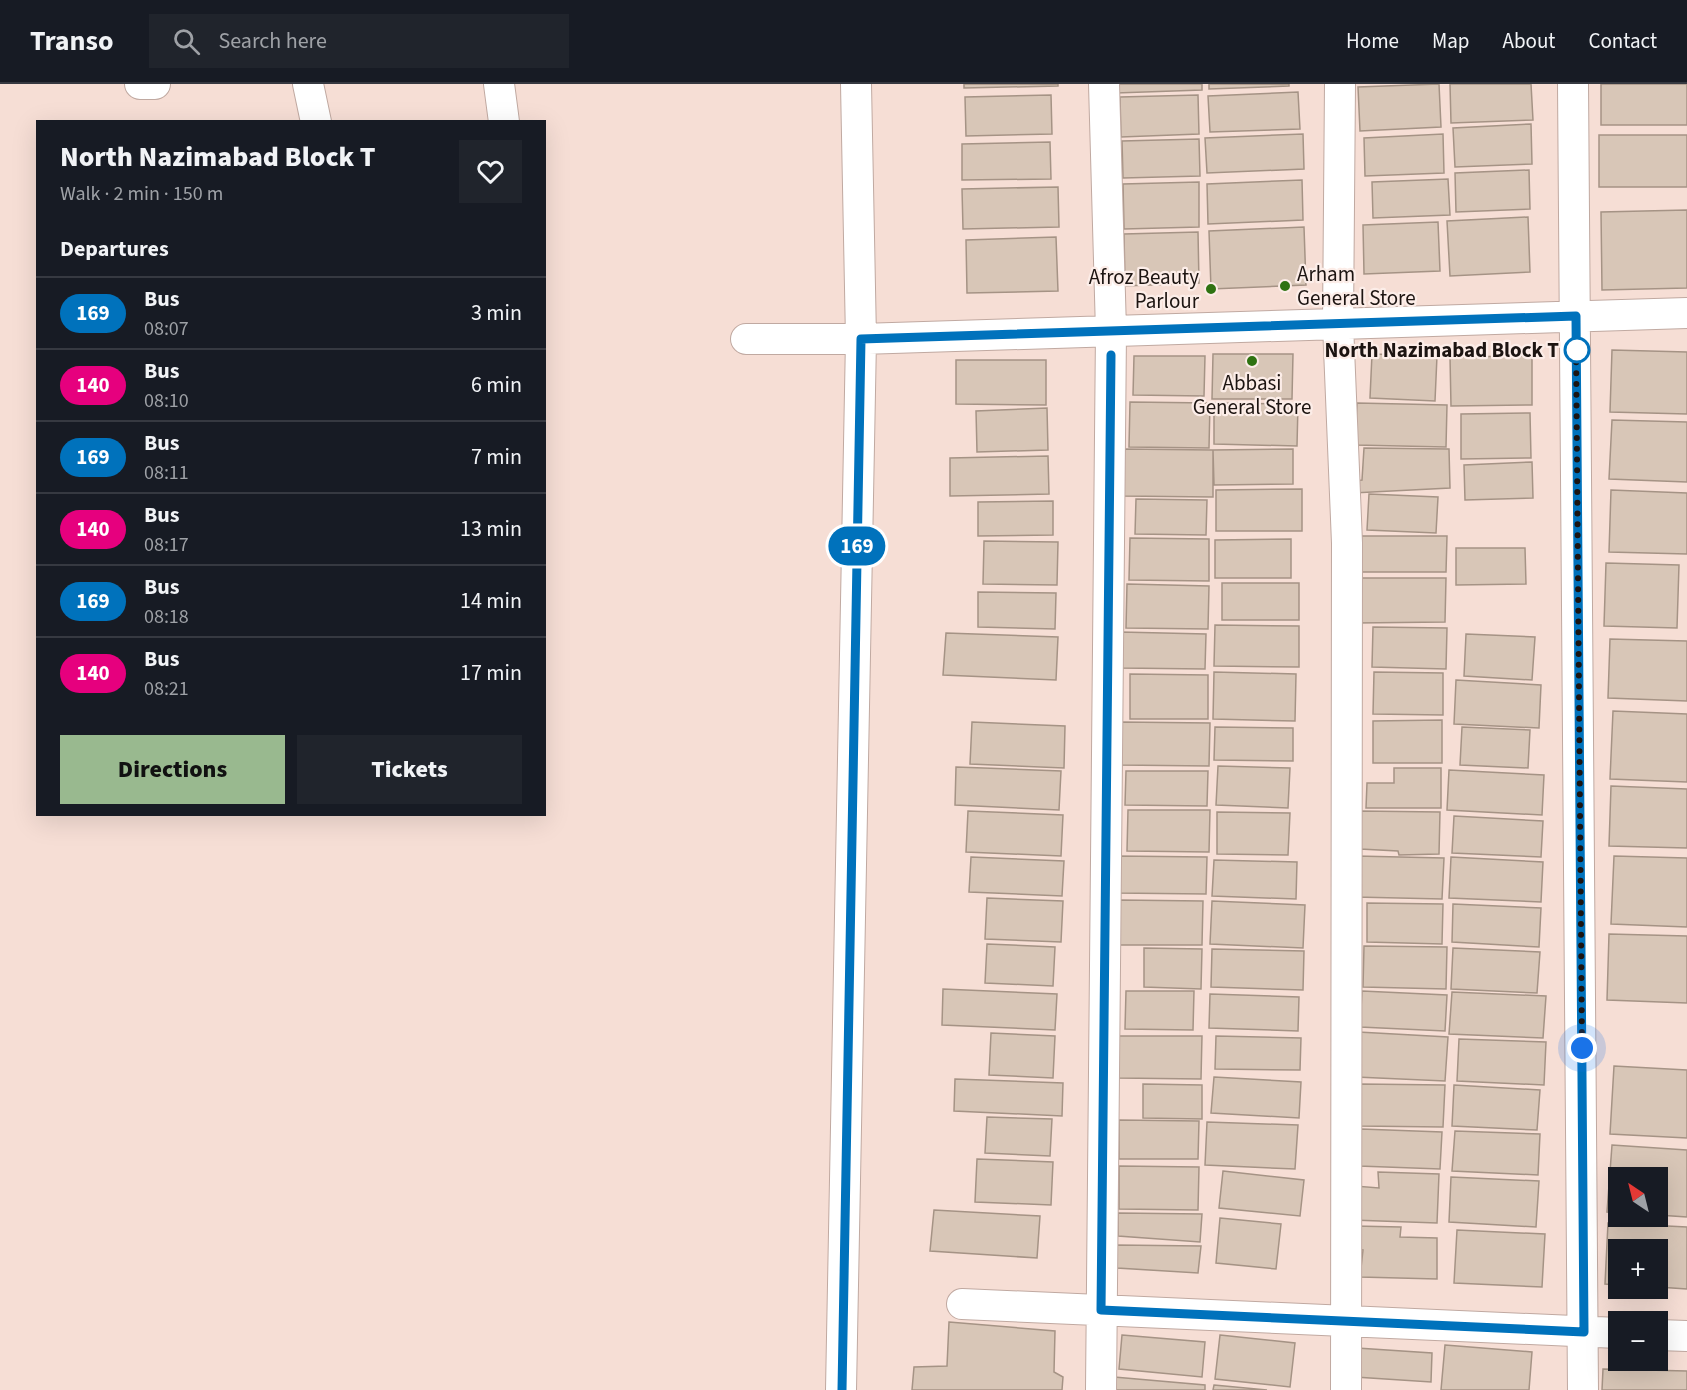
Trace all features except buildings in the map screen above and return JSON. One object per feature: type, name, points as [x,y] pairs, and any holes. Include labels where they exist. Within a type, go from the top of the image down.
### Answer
[{"type":"street","points":[[140,84],[155,84]]},
{"type":"street","points":[[308,84],[316,120]]},
{"type":"street","points":[[499,84],[504,120]]},
{"type":"street","points":[[842,1390],[861,339],[856,84]]},
{"type":"street","points":[[1101,1390],[1111,331],[1104,84]]},
{"type":"street","points":[[1340,84],[1338,324],[1347,543],[1348,1321],[1346,1390]]},
{"type":"street","points":[[1573,84],[1583,1390]]},
{"type":"street","points":[[746,339],[861,339],[1687,313]]},
{"type":"street","points":[[962,1304],[1608,1333]]},
{"type":"street","points":[[1668,1335],[1687,1336]]},
{"type":"bus line","name":"169","points":[[842,1390],[861,339],[1576,316],[1584,1332],[1101,1310],[1111,355]]},
{"type":"place","name":"Arham General Store","points":[[1285,286]]},
{"type":"place","name":"Afroz Beauty Parlour","points":[[1211,289]]},
{"type":"place","name":"North Nazimabad Block T","points":[[1577,350]]},
{"type":"place","name":"Abbasi General Store","points":[[1252,361]]},
{"type":"route","points":[[1577,350],[1576,340],[1582,1048]]}]
